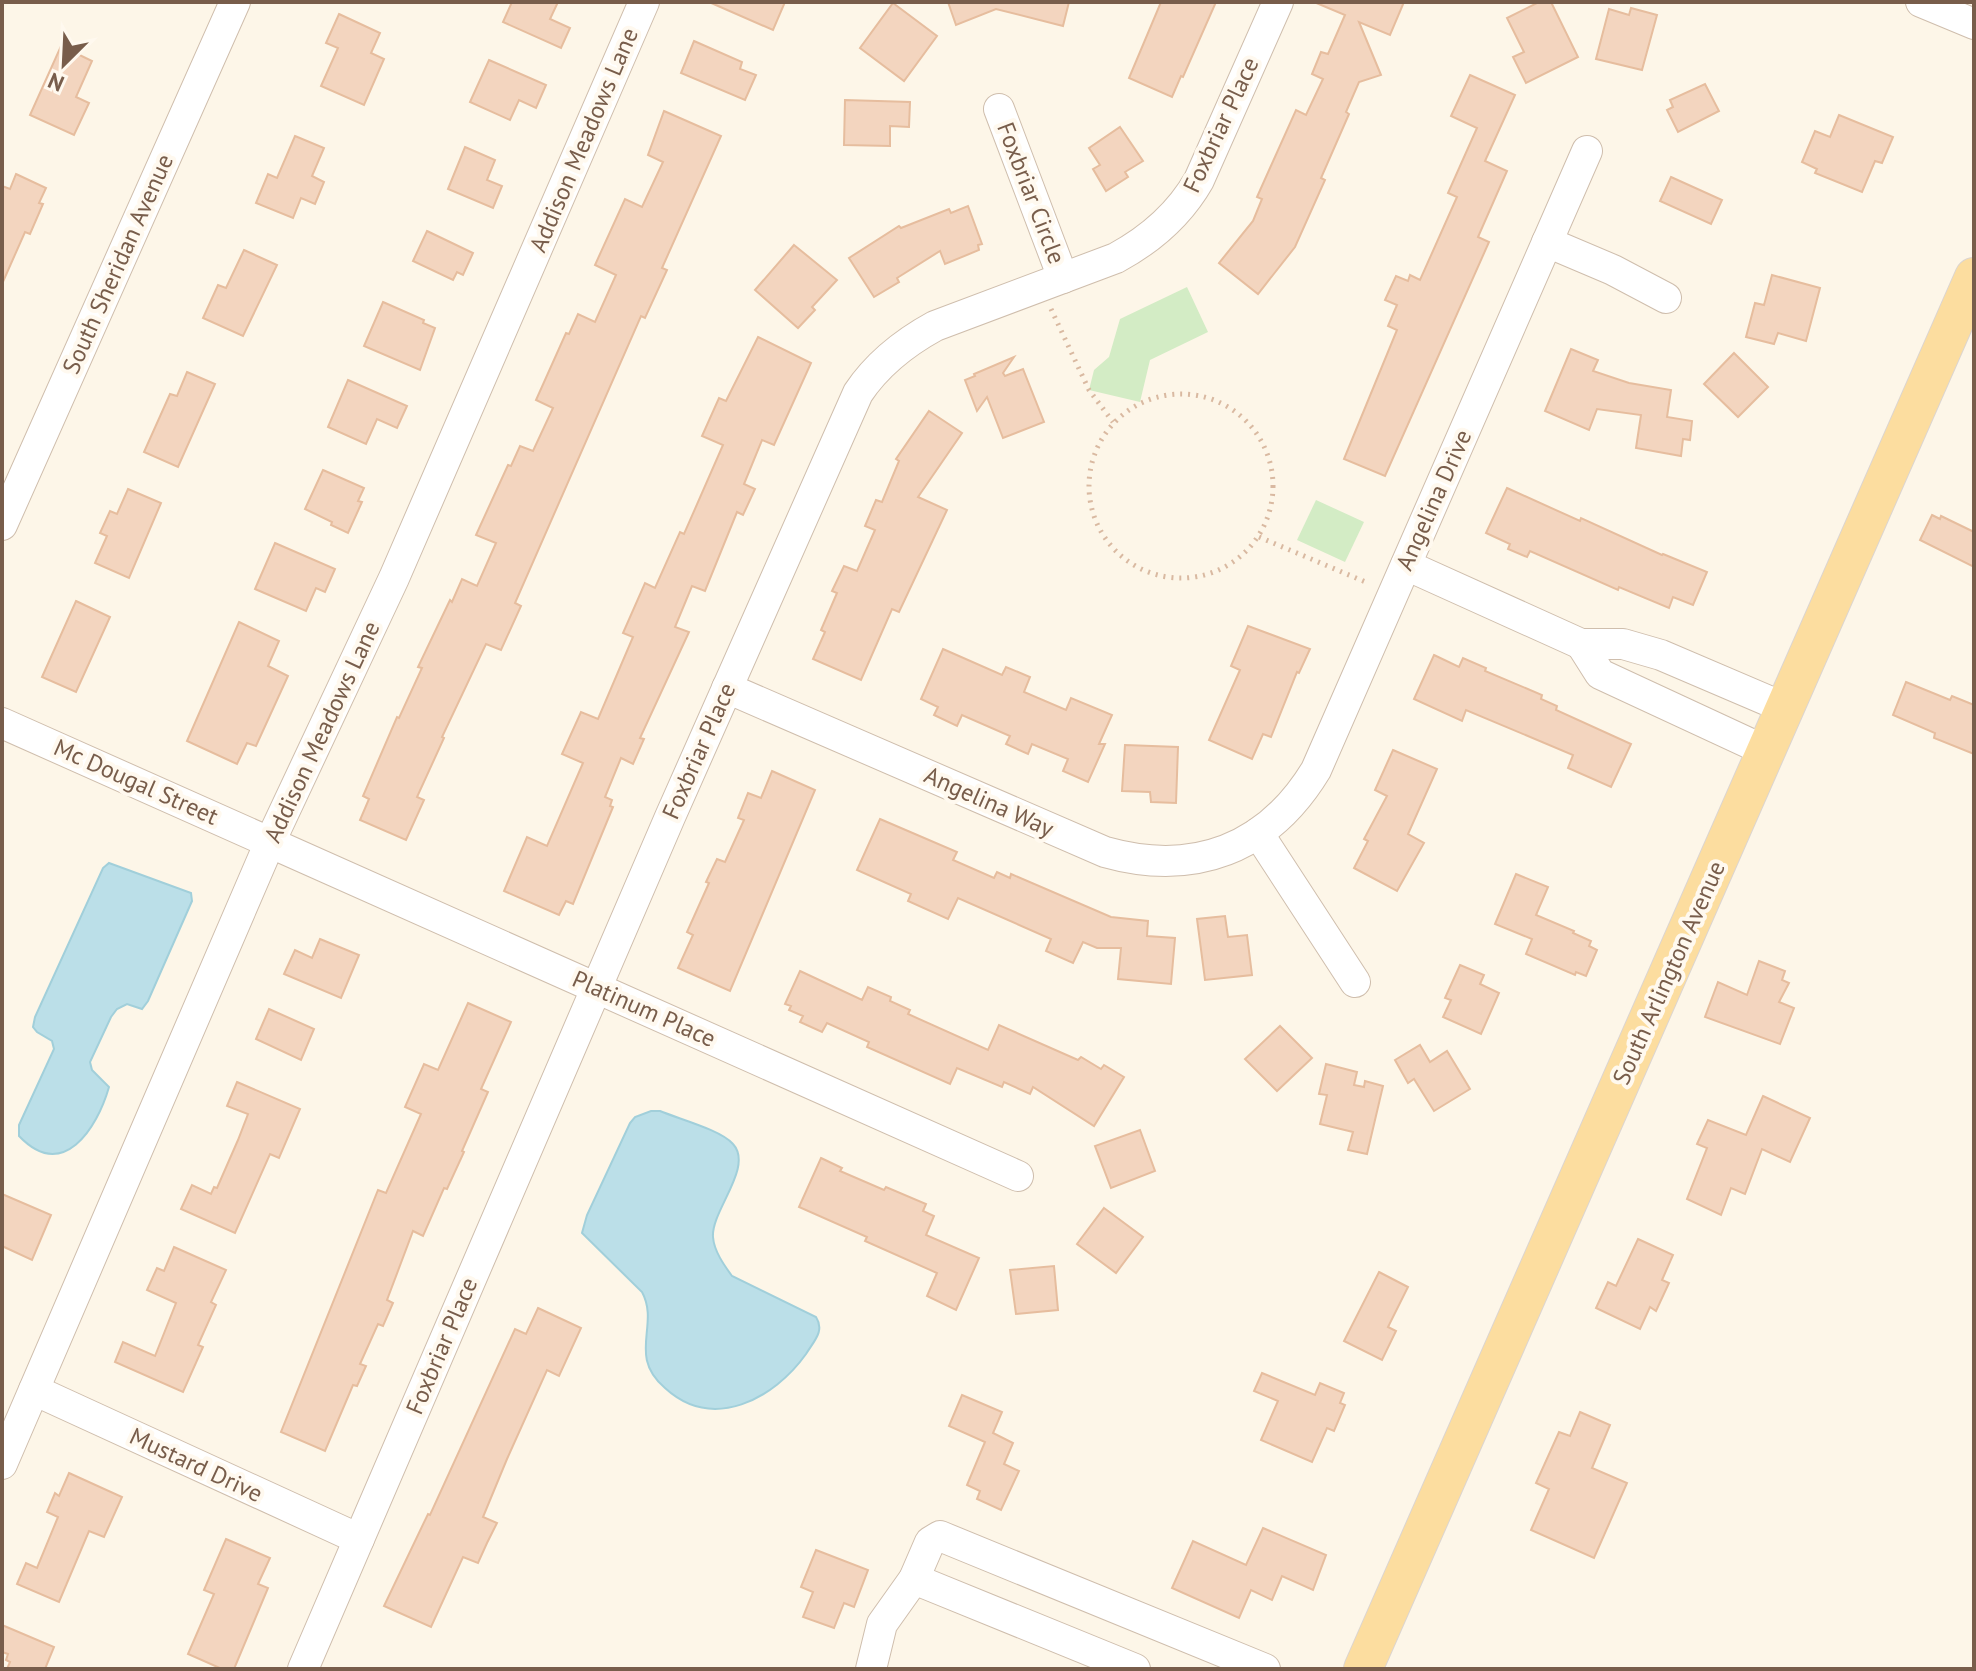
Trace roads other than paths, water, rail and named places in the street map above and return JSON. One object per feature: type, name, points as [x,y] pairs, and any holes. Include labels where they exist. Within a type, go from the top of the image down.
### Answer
[{"type":"main road","name":"South Arlington Avenue","points":[[1370,1667],[1974,277]]},
{"type":"street","name":"South Sheridan Avenue","points":[[2,525],[235,2]]},
{"type":"street","name":"Addison Meadows Lane","points":[[2,1464],[270,842],[394,578],[644,2]]},
{"type":"street","name":"Foxbriar Place","points":[[303,1669],[848,412],[865,383],[883,363],[919,335],[1116,258],[1142,243],[1177,213],[1204,170],[1278,2]]},
{"type":"street","points":[[1921,2],[1974,24]]},
{"type":"street","name":"Foxbriar Circle","points":[[999,109],[1052,282]]},
{"type":"street","name":"Angelina Drive","points":[[1258,833],[1293,803],[1316,770],[1587,151]]},
{"type":"street","points":[[1547,242],[1613,270],[1666,298]]},
{"type":"street","points":[[1406,565],[1581,644],[1623,644],[1661,655],[1785,708]]},
{"type":"street","points":[[1581,644],[1600,674],[1766,751]]},
{"type":"street","name":"Angelina Way","points":[[727,688],[1116,855],[1143,862],[1197,859],[1232,847],[1258,833]]},
{"type":"street","name":"Mc Dougal Street","points":[[2,723],[270,842]]},
{"type":"street","points":[[1258,833],[1355,982]]},
{"type":"street","name":"Platinum Place","points":[[270,842],[1018,1176]]},
{"type":"street","name":"Mustard Drive","points":[[34,1390],[359,1539]]},
{"type":"street","points":[[871,1669],[882,1624],[914,1579],[930,1542],[940,1536],[1265,1669]]},
{"type":"street","points":[[914,1579],[1135,1669]]},
{"type":"water","points":[[109,863],[191,893],[192,901],[148,1001],[142,1009],[127,1004],[117,1009],[90,1062],[92,1070],[109,1087],[96,1119],[76,1144],[64,1152],[50,1154],[35,1149],[19,1136],[19,1125],[54,1049],[52,1041],[33,1027],[35,1017],[103,868]]},
{"type":"water","points":[[660,1111],[699,1125],[733,1144],[738,1154],[738,1165],[714,1226],[717,1253],[732,1276],[816,1317],[818,1322],[819,1331],[815,1340],[793,1370],[760,1396],[742,1404],[703,1408],[684,1401],[665,1388],[648,1364],[647,1304],[642,1292],[582,1233],[587,1215],[630,1123],[635,1117]]}]
